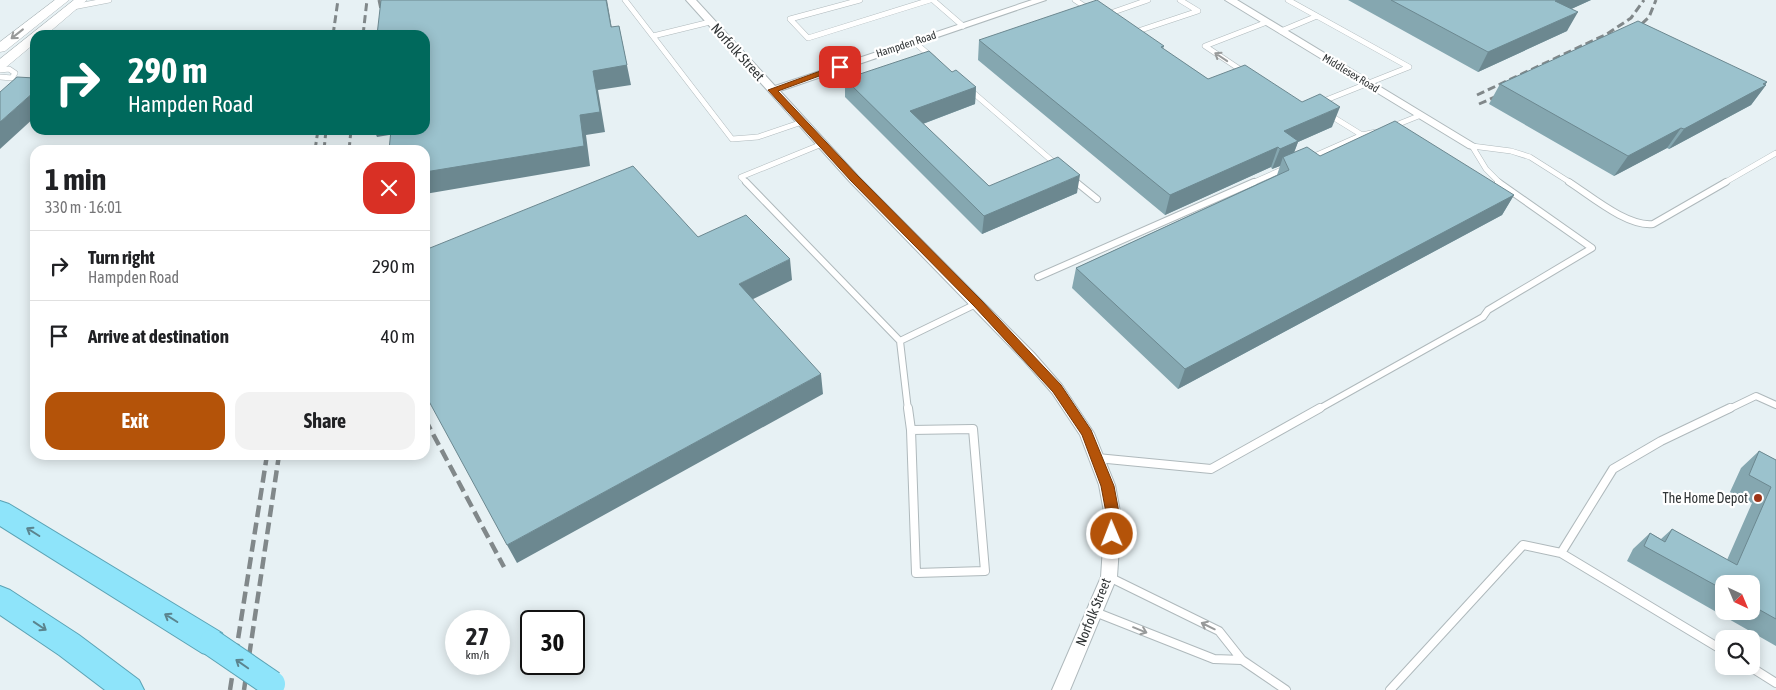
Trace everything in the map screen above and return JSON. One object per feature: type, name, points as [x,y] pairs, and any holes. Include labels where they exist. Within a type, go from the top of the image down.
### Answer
[{"type":"highway","points":[[0,512],[212,643],[276,687]]},
{"type":"highway","points":[[0,599],[69,645],[129,690]]},
{"type":"street","name":"Norfolk Street","points":[[691,0],[822,144],[978,303],[1057,389],[1087,433],[1107,486],[1113,518],[1109,577],[1061,690]]},
{"type":"street","name":"Hampden Road","points":[[772,90],[1041,0]]},
{"type":"street","name":"Middlesex Road","points":[[1230,0],[1472,146]]},
{"type":"street","points":[[42,30],[72,2]]},
{"type":"street","points":[[0,48],[72,2]]},
{"type":"street","points":[[0,65],[30,41]]},
{"type":"lane","points":[[72,2],[109,0]]},
{"type":"lane","points":[[625,0],[732,139],[758,136],[802,122]]},
{"type":"lane","points":[[860,0],[790,19],[808,38],[932,0],[963,26]]},
{"type":"lane","points":[[1075,0],[1094,13]]},
{"type":"lane","points":[[1107,21],[1100,17],[1148,0]]},
{"type":"lane","points":[[1127,35],[1198,11],[1180,0]]},
{"type":"lane","points":[[1288,0],[1410,67],[1314,105],[1362,135]]},
{"type":"lane","points":[[1281,30],[1317,16]]},
{"type":"lane","points":[[653,36],[710,22]]},
{"type":"lane","points":[[1254,78],[1205,46],[1266,22]]},
{"type":"lane","points":[[914,42],[940,64]]},
{"type":"lane","points":[[0,70],[9,69],[15,73],[14,80],[0,77]]},
{"type":"lane","points":[[963,84],[1097,199]]},
{"type":"lane","points":[[1300,162],[1362,135],[1392,127],[1421,115]]},
{"type":"lane","points":[[822,144],[741,177],[900,341],[911,430],[916,573],[985,571],[973,429],[911,430]]},
{"type":"lane","points":[[1472,146],[1511,151],[1530,157],[1629,220],[1644,226],[1652,224],[1776,153]]},
{"type":"lane","points":[[1097,458],[1211,469],[1483,317],[1488,310],[1592,248],[1497,181],[1486,169],[1472,146]]},
{"type":"lane","points":[[1038,277],[1291,166]]},
{"type":"lane","points":[[900,341],[978,303]]},
{"type":"lane","points":[[1561,552],[1613,468],[1661,441],[1756,396],[1776,405]]},
{"type":"lane","points":[[1390,690],[1523,545],[1561,552],[1715,646]]},
{"type":"lane","points":[[1109,577],[1219,631],[1242,660],[1286,690]]},
{"type":"lane","points":[[1095,612],[1214,659],[1242,660]]},
{"type":"lane","points":[[1760,673],[1776,683]]},
{"type":"building","points":[[381,0],[606,0],[611,27],[619,26],[627,65],[593,71],[600,112],[580,115],[584,146],[430,171],[430,145],[390,145],[390,135],[430,135],[430,30],[378,30]]},
{"type":"building","points":[[1097,0],[1208,79],[1245,65],[1302,102],[1320,94],[1340,107],[1284,131],[1298,141],[1280,149],[1278,147],[1170,195],[979,40]]},
{"type":"building","points":[[1391,0],[1558,0],[1555,1],[1578,12],[1488,52]]},
{"type":"building","points":[[1638,21],[1767,82],[1763,84],[1766,85],[1684,129],[1681,128],[1628,156],[1500,84]]},
{"type":"building","points":[[929,51],[952,72],[956,70],[976,87],[910,111],[989,186],[1058,157],[1080,175],[984,216],[845,79]]},
{"type":"building","points":[[17,77],[30,78],[30,95],[0,122],[0,92]]},
{"type":"building","points":[[1395,121],[1514,195],[1185,369],[1076,268],[1289,170],[1283,157],[1307,147],[1320,156]]},
{"type":"building","points":[[633,166],[698,237],[746,215],[790,259],[739,284],[821,374],[507,545],[430,403],[430,248]]},
{"type":"building","points":[[1759,451],[1776,460],[1776,619],[1760,610],[1760,575],[1715,575],[1715,585],[1644,546],[1650,533],[1665,542],[1672,529],[1737,565],[1771,487],[1749,475]]},
{"type":"railway","points":[[334,30],[338,0]]},
{"type":"railway","points":[[364,30],[367,0]]},
{"type":"railway","points":[[379,0],[382,14],[381,30]]},
{"type":"railway","points":[[1477,95],[1607,34],[1631,18],[1644,0]]},
{"type":"railway","points":[[1633,32],[1649,17],[1656,0]]},
{"type":"railway","points":[[1479,104],[1504,93]]},
{"type":"railway","points":[[316,145],[317,135]]},
{"type":"railway","points":[[324,145],[326,135]]},
{"type":"railway","points":[[350,135],[350,145]]},
{"type":"railway","points":[[430,428],[504,567]]},
{"type":"railway","points":[[230,690],[266,460]]},
{"type":"railway","points":[[244,690],[278,460]]},
{"type":"place","name":"The Home Depot","points":[[1758,498]]},
{"type":"route","points":[[840,67],[772,90],[854,179],[978,303],[1057,389],[1087,433],[1107,486],[1113,518],[1112,534]]}]
